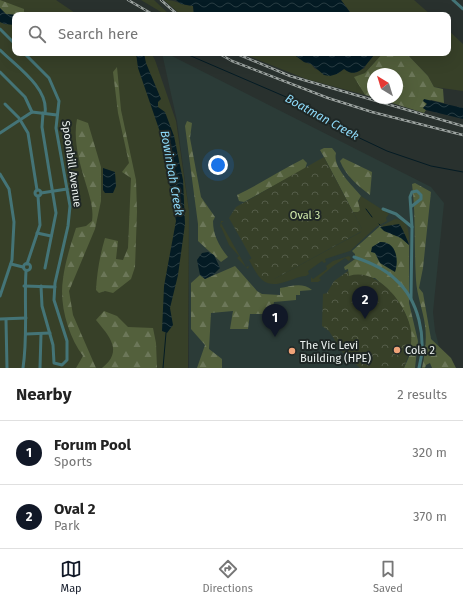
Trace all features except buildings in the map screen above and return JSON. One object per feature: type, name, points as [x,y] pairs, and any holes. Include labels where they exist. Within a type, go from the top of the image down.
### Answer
[{"type":"street","points":[[453,0],[463,9]]},
{"type":"street","points":[[0,30],[12,41]]},
{"type":"street","points":[[0,50],[38,88],[46,107],[42,127],[54,191],[56,213],[45,268]]},
{"type":"street","name":"Spoonbill Avenue","points":[[27,56],[49,78],[58,99],[56,128],[70,206],[54,300],[67,341],[67,360],[65,364],[54,363],[53,345],[42,306],[41,286]]},
{"type":"street","points":[[0,72],[25,97],[32,112]]},
{"type":"street","points":[[5,104],[20,120],[28,133],[37,190],[35,193],[38,196],[40,215],[27,264],[23,267]]},
{"type":"street","points":[[0,133],[32,112],[57,115]]},
{"type":"street","points":[[0,174],[9,189],[14,222],[11,264],[0,296]]},
{"type":"street","points":[[38,196],[41,193],[67,188]]},
{"type":"street","points":[[37,190],[41,193]]},
{"type":"street","points":[[411,300],[412,206],[410,195],[412,192],[417,191],[421,195],[421,199],[412,206]]},
{"type":"street","points":[[383,208],[396,214],[412,227]]},
{"type":"street","points":[[36,233],[52,236]]},
{"type":"street","points":[[354,257],[372,263],[396,279],[411,300],[420,324],[422,336],[422,359],[419,368]]},
{"type":"street","points":[[11,264],[23,267],[26,271]]},
{"type":"street","points":[[23,368],[26,334],[24,286],[26,271],[30,268],[27,264]]},
{"type":"street","points":[[24,286],[55,287]]},
{"type":"street","points":[[0,319],[6,320],[26,318]]},
{"type":"street","points":[[6,320],[6,368]]},
{"type":"street","points":[[26,334],[50,333]]},
{"type":"street","points":[[40,368],[41,334]]},
{"type":"shaded area","points":[[163,56],[172,56],[431,187],[444,203],[433,312],[435,331],[440,350],[454,368],[189,368],[189,211],[177,121]]},
{"type":"green space","points":[[0,0],[56,0],[74,12],[12,12],[12,56],[153,56],[155,60],[176,121],[189,211],[188,368],[0,368]]},
{"type":"green space","points":[[0,0],[24,9],[24,12],[12,12],[12,14],[6,14],[0,8]]},
{"type":"green space","points":[[141,0],[154,0],[167,12],[161,12]]},
{"type":"green space","points":[[164,0],[193,6],[194,12],[178,12]]},
{"type":"green space","points":[[341,0],[414,0],[428,12],[350,12]]},
{"type":"green space","points":[[451,33],[463,44],[463,91],[434,87],[428,76],[409,56],[451,56]]},
{"type":"green space","points":[[248,56],[296,56],[304,62],[311,64],[315,69],[337,74],[344,69],[364,69],[368,61],[373,56],[380,56],[370,68],[367,68],[365,73],[355,77],[365,95],[306,79]]},
{"type":"green space","points":[[380,56],[409,56],[428,76],[434,87],[443,89],[444,103],[431,100],[423,108],[426,110],[424,113],[395,104],[403,104],[403,68],[370,68]]},
{"type":"green space","points":[[117,67],[121,110],[136,180],[137,212],[135,267],[131,279],[113,293],[105,291],[99,293],[96,290],[97,277],[105,238],[118,241],[116,259],[123,260],[128,248],[131,178],[122,172],[129,163],[118,113],[113,72]]},
{"type":"green space","points":[[367,71],[367,96],[365,95],[354,77]]},
{"type":"green space","points":[[77,119],[88,123],[101,167],[101,201],[95,229],[69,291],[73,315],[96,368],[76,368],[83,356],[69,329],[62,299],[65,266],[76,228],[86,226],[92,221],[91,201],[77,150]]},
{"type":"green space","points":[[187,121],[192,123],[190,138],[201,197],[215,217],[213,226],[215,236],[228,257],[221,262],[198,241],[198,224],[185,126]]},
{"type":"green space","points":[[324,148],[332,148],[336,153],[337,164],[340,170],[361,196],[358,201],[360,210],[358,212],[353,212],[320,150]]},
{"type":"green space","name":"Oval 3","points":[[324,157],[362,231],[274,279],[266,279],[261,275],[229,218],[236,207]]},
{"type":"green space","points":[[343,158],[372,172],[370,195],[349,176],[340,161]]},
{"type":"green space","points":[[303,159],[307,163],[305,169],[244,202],[239,201],[237,195]]},
{"type":"green space","points":[[415,183],[431,192],[423,268],[419,288],[423,293],[431,339],[451,358],[456,368],[432,368],[430,363],[426,365],[425,368],[422,368],[425,352],[426,330],[416,280],[412,184]]},
{"type":"green space","points":[[361,196],[389,214],[386,218],[387,221],[376,227],[350,251],[325,259],[326,262],[324,263],[322,261],[308,271],[309,274],[306,276],[273,284],[263,281],[259,277],[249,260],[252,258],[263,277],[274,279],[361,232],[362,229],[353,212],[358,212],[358,202]]},
{"type":"green space","points":[[395,219],[406,224],[409,232],[409,244],[399,225],[384,228],[381,226]]},
{"type":"green space","points":[[221,221],[224,221],[221,223],[246,267],[237,258],[239,256],[229,245],[220,227]]},
{"type":"green space","points":[[380,226],[401,238],[409,245],[409,303],[418,341],[415,368],[404,368],[410,353],[410,330],[408,320],[398,302],[392,294],[375,278],[349,277],[348,269],[345,270],[344,267],[355,259],[355,254],[352,251]]},
{"type":"green space","points":[[349,256],[351,258],[349,261],[345,258],[319,278],[321,280],[318,282],[311,282],[311,277],[313,279],[327,269],[326,266],[333,261]]},
{"type":"green space","points":[[235,266],[257,291],[262,294],[280,295],[280,288],[297,285],[305,286],[312,290],[300,291],[300,295],[296,295],[296,300],[274,302],[271,314],[250,314],[248,329],[230,329],[233,311],[211,313],[209,349],[222,359],[222,368],[197,368],[205,345],[191,329],[191,283],[200,275],[205,279]]},
{"type":"green space","points":[[348,271],[349,276],[369,276],[379,281],[402,306],[407,316],[411,331],[411,342],[404,368],[360,368],[343,353],[329,331],[322,326],[323,294],[327,293],[334,281]]},
{"type":"green space","points":[[104,311],[117,316],[128,327],[153,328],[156,343],[157,368],[102,368],[109,362],[113,350],[112,344],[106,332],[96,320]]},
{"type":"water","points":[[176,0],[341,0],[350,12],[194,12],[193,6],[181,4]]},
{"type":"water","points":[[0,8],[6,14],[12,15],[12,25],[0,22]]},
{"type":"water","points":[[136,56],[145,56],[161,99],[158,102],[158,107],[165,112],[174,136],[183,180],[185,224],[178,275],[170,308],[173,325],[167,333],[162,331],[164,286],[176,221],[160,132],[138,68]]},
{"type":"water","points":[[296,56],[374,56],[358,72],[349,72],[344,69],[337,74],[330,76],[324,75],[311,64],[304,62]]},
{"type":"water","points":[[424,99],[463,108],[463,119],[426,110],[423,108],[427,104],[423,101]]},
{"type":"water","points":[[103,168],[115,172],[116,186],[113,193],[105,193],[103,190]]},
{"type":"water","points":[[399,224],[409,245],[401,238],[384,231],[380,227]]},
{"type":"water","points":[[380,242],[390,245],[395,252],[397,263],[395,272],[380,263],[375,253],[371,252],[372,247]]},
{"type":"water","points":[[208,252],[214,255],[220,268],[213,275],[205,279],[200,275],[197,260],[202,253]]},
{"type":"waterway","name":"Boatman Creek","points":[[191,56],[307,106],[330,124],[387,151],[431,166],[463,172]]},
{"type":"waterway","points":[[366,209],[372,217]]},
{"type":"waterway","name":"Bowinbah Creek","points":[[163,368],[166,333]]},
{"type":"railway","points":[[128,0],[149,12]]},
{"type":"railway","points":[[161,0],[175,12]]},
{"type":"railway","points":[[223,56],[232,61],[328,98],[372,112],[463,135]]},
{"type":"railway","points":[[242,56],[290,76],[463,126]]},
{"type":"place","name":"Oval 2","points":[[365,319]]},
{"type":"place","name":"Forum Pool","points":[[275,337]]},
{"type":"place","name":"Cola 2","points":[[397,350]]},
{"type":"place","name":"The Vic Levi Building (HPE)","points":[[292,351]]}]
